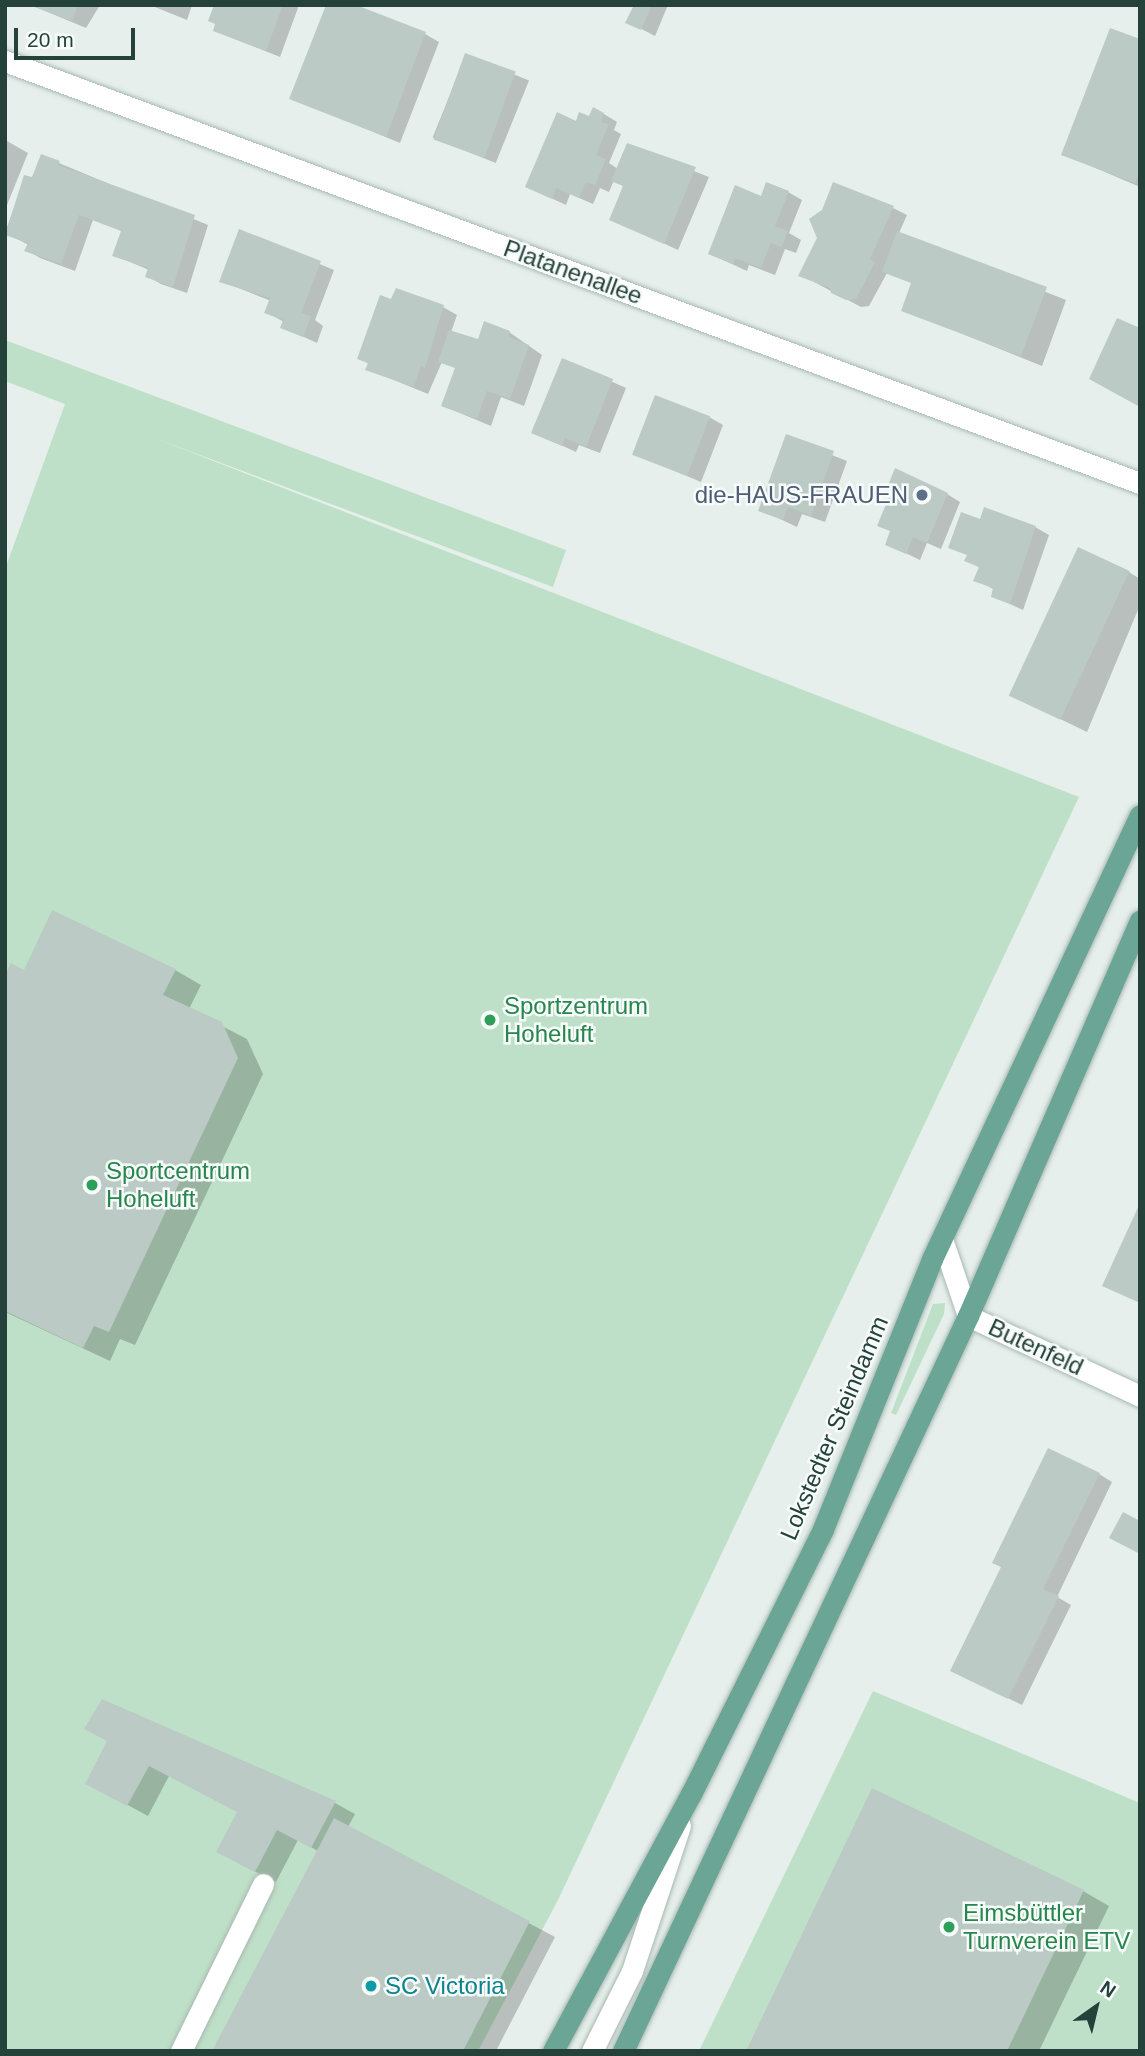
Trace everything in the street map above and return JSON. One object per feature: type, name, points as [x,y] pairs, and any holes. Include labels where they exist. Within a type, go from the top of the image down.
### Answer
[{"type":"main road","name":"Lokstedter Steindamm","points":[[553,2051],[691,1794],[823,1529],[942,1239],[1140,815]]},
{"type":"main road","points":[[623,2051],[968,1316],[1140,920]]},
{"type":"street","name":"Platanenallee","points":[[5,61],[1140,484]]},
{"type":"street","name":"Butenfeld","points":[[942,1239],[968,1316],[1140,1396]]},
{"type":"street","points":[[592,2051],[632,1971],[691,1794]]},
{"type":"street","points":[[181,2051],[263,1884]]},
{"type":"green space","name":"Sportzentrum Hoheluft","points":[[5,340],[566,550],[553,587],[157,439],[1079,797],[558,1900],[478,2051],[5,2051],[5,569],[65,404],[5,381]]},
{"type":"green space","points":[[945,1303],[944,1314],[896,1415],[891,1413],[933,1304]]},
{"type":"green space","name":"Eimsbüttler Turnverein ETV","points":[[873,1691],[1140,1803],[1140,2051],[699,2051]]},
{"type":"building","points":[[29,5],[78,5],[72,21]]},
{"type":"building","points":[[214,5],[283,5],[266,51],[213,31],[215,24],[208,21]]},
{"type":"building","points":[[326,5],[356,5],[426,32],[386,137],[289,99]]},
{"type":"building","points":[[634,5],[652,5],[641,30],[625,23]]},
{"type":"building","points":[[1110,28],[1140,39],[1140,171],[1135,183],[1061,155]]},
{"type":"building","points":[[465,53],[516,71],[484,158],[434,139]]},
{"type":"building","points":[[593,107],[604,113],[601,122],[609,124],[596,155],[606,159],[595,185],[586,182],[579,198],[556,188],[552,199],[525,187],[557,112],[576,121],[579,112],[589,116]]},
{"type":"building","points":[[627,143],[696,167],[664,244],[609,220],[623,186],[611,181]]},
{"type":"building","points":[[41,154],[60,161],[58,165],[195,215],[173,287],[145,277],[148,268],[112,256],[121,231],[79,215],[61,264],[24,251],[28,243],[5,235],[24,175],[32,177]]},
{"type":"building","points":[[766,182],[789,191],[775,226],[788,231],[782,247],[771,243],[761,268],[735,258],[733,264],[708,254],[735,185],[761,196]]},
{"type":"building","points":[[833,182],[894,206],[870,259],[875,262],[856,299],[846,300],[831,293],[830,288],[798,276],[817,238],[809,219],[822,210]]},
{"type":"building","points":[[239,229],[321,261],[301,313],[311,316],[303,337],[280,328],[283,320],[264,313],[270,298],[219,282]]},
{"type":"building","points":[[897,231],[1047,287],[1021,356],[901,311],[911,283],[882,272]]},
{"type":"building","points":[[396,288],[444,305],[425,368],[421,366],[414,387],[365,370],[368,363],[357,359],[380,295],[391,299]]},
{"type":"building","points":[[1117,318],[1140,328],[1140,407],[1089,379]]},
{"type":"building","points":[[484,321],[510,331],[508,337],[529,345],[510,399],[487,391],[477,419],[441,406],[455,368],[438,362],[449,330],[478,339]]},
{"type":"building","points":[[562,358],[613,379],[586,447],[565,438],[562,446],[531,433]]},
{"type":"building","points":[[655,395],[710,416],[687,476],[632,455]]},
{"type":"building","points":[[786,434],[834,451],[811,516],[788,507],[783,520],[758,511]]},
{"type":"building","points":[[895,468],[948,493],[927,543],[913,537],[906,554],[885,545],[890,531],[877,526],[894,485],[889,483]]},
{"type":"building","points":[[984,507],[1036,526],[1010,604],[991,597],[993,588],[973,581],[979,567],[964,561],[967,555],[948,548],[961,512],[980,519]]},
{"type":"building","points":[[1078,547],[1130,571],[1060,720],[1009,696]]},
{"type":"building","name":"Sportcentrum Hoheluft","points":[[52,910],[176,969],[163,995],[222,1022],[238,1058],[109,1332],[94,1326],[83,1348],[5,1311],[5,975],[11,963],[24,970]]},
{"type":"building","points":[[1140,1203],[1140,1303],[1102,1286]]},
{"type":"building","points":[[1048,1448],[1100,1473],[1043,1589],[1059,1596],[1008,1699],[950,1671],[1001,1567],[992,1563]]},
{"type":"building","points":[[1123,1512],[1140,1521],[1140,1554],[1109,1538]]},
{"type":"building","points":[[102,1699],[336,1801],[311,1848],[277,1830],[255,1872],[216,1852],[237,1812],[149,1766],[127,1806],[85,1784],[107,1741],[84,1729]]},
{"type":"building","points":[[872,1788],[1084,1890],[1007,2051],[746,2051]]},
{"type":"building","name":"SC Victoria","points":[[334,1818],[530,1921],[463,2051],[212,2051]]},
{"type":"place","name":"die-HAUS-FRAUEN","points":[[922,495]]},
{"type":"place","name":"Sportzentrum Hoheluft","points":[[490,1020]]},
{"type":"place","name":"Sportcentrum Hoheluft","points":[[92,1185]]},
{"type":"place","name":"Eimsbüttler Turnverein ETV","points":[[949,1927]]},
{"type":"place","name":"SC Victoria","points":[[371,1986]]}]
